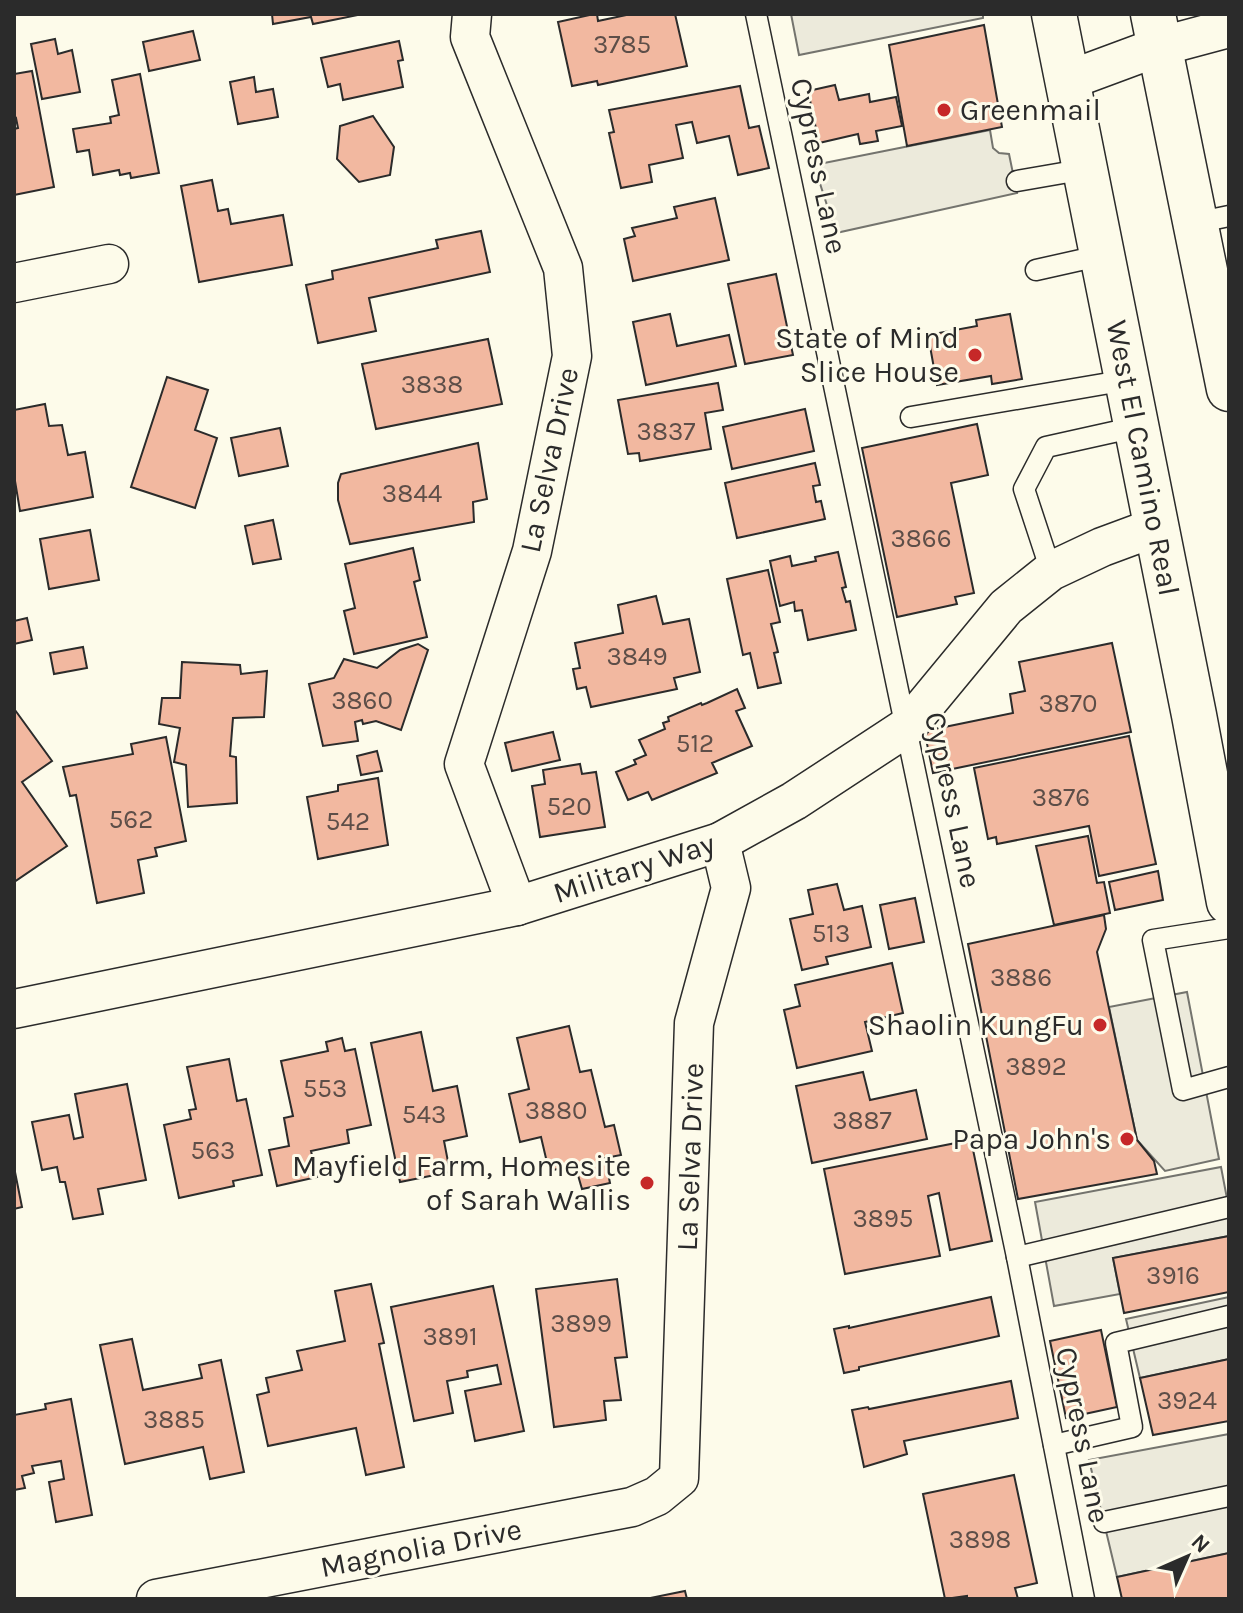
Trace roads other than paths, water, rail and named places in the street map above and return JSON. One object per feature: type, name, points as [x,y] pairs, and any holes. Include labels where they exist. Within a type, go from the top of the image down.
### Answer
[{"type":"main road","name":"West El Camino Real","points":[[1054,14],[1229,902]]},
{"type":"main road","points":[[1156,31],[1212,219],[1229,389]]},
{"type":"street","name":"La Selva Drive","points":[[472,14],[470,37],[563,268],[572,356],[532,551],[464,764],[517,906]]},
{"type":"street","points":[[1069,80],[1156,31],[1229,28]]},
{"type":"street","points":[[14,283],[109,264]]},
{"type":"street","name":"Military Way","points":[[14,1009],[517,906],[720,842],[794,801],[907,727],[1006,607],[1051,571],[1102,547],[1156,527]]},
{"type":"street","name":"La Selva Drive","points":[[679,1478],[694,1023],[731,888],[720,842]]},
{"type":"street","name":"Magnolia Drive","points":[[156,1599],[632,1507],[657,1496],[679,1478]]},
{"type":"lane","name":"Cypress Lane","points":[[756,14],[1017,1257],[1084,1599]]},
{"type":"lane","points":[[1017,181],[1086,169]]},
{"type":"lane","points":[[1036,270],[1103,255]]},
{"type":"lane","points":[[911,417],[1127,380]]},
{"type":"lane","points":[[1051,571],[1024,489],[1046,447],[1136,427]]},
{"type":"lane","points":[[1229,928],[1153,940],[1183,1090],[1229,1077]]},
{"type":"lane","points":[[1017,1257],[1229,1207]]},
{"type":"lane","points":[[1054,1445],[1132,1427],[1116,1343],[1229,1316]]},
{"type":"lane","points":[[1104,1522],[1229,1496]]},
{"type":"place","name":"Greenmail","points":[[944,110]]},
{"type":"place","name":"State of Mind Slice House","points":[[975,355]]},
{"type":"place","name":"Shaolin KungFu","points":[[1100,1025]]},
{"type":"place","name":"Papa John's","points":[[1127,1139]]},
{"type":"place","name":"Mayfield Farm, Homesite of Sarah Wallis","points":[[647,1183]]}]
